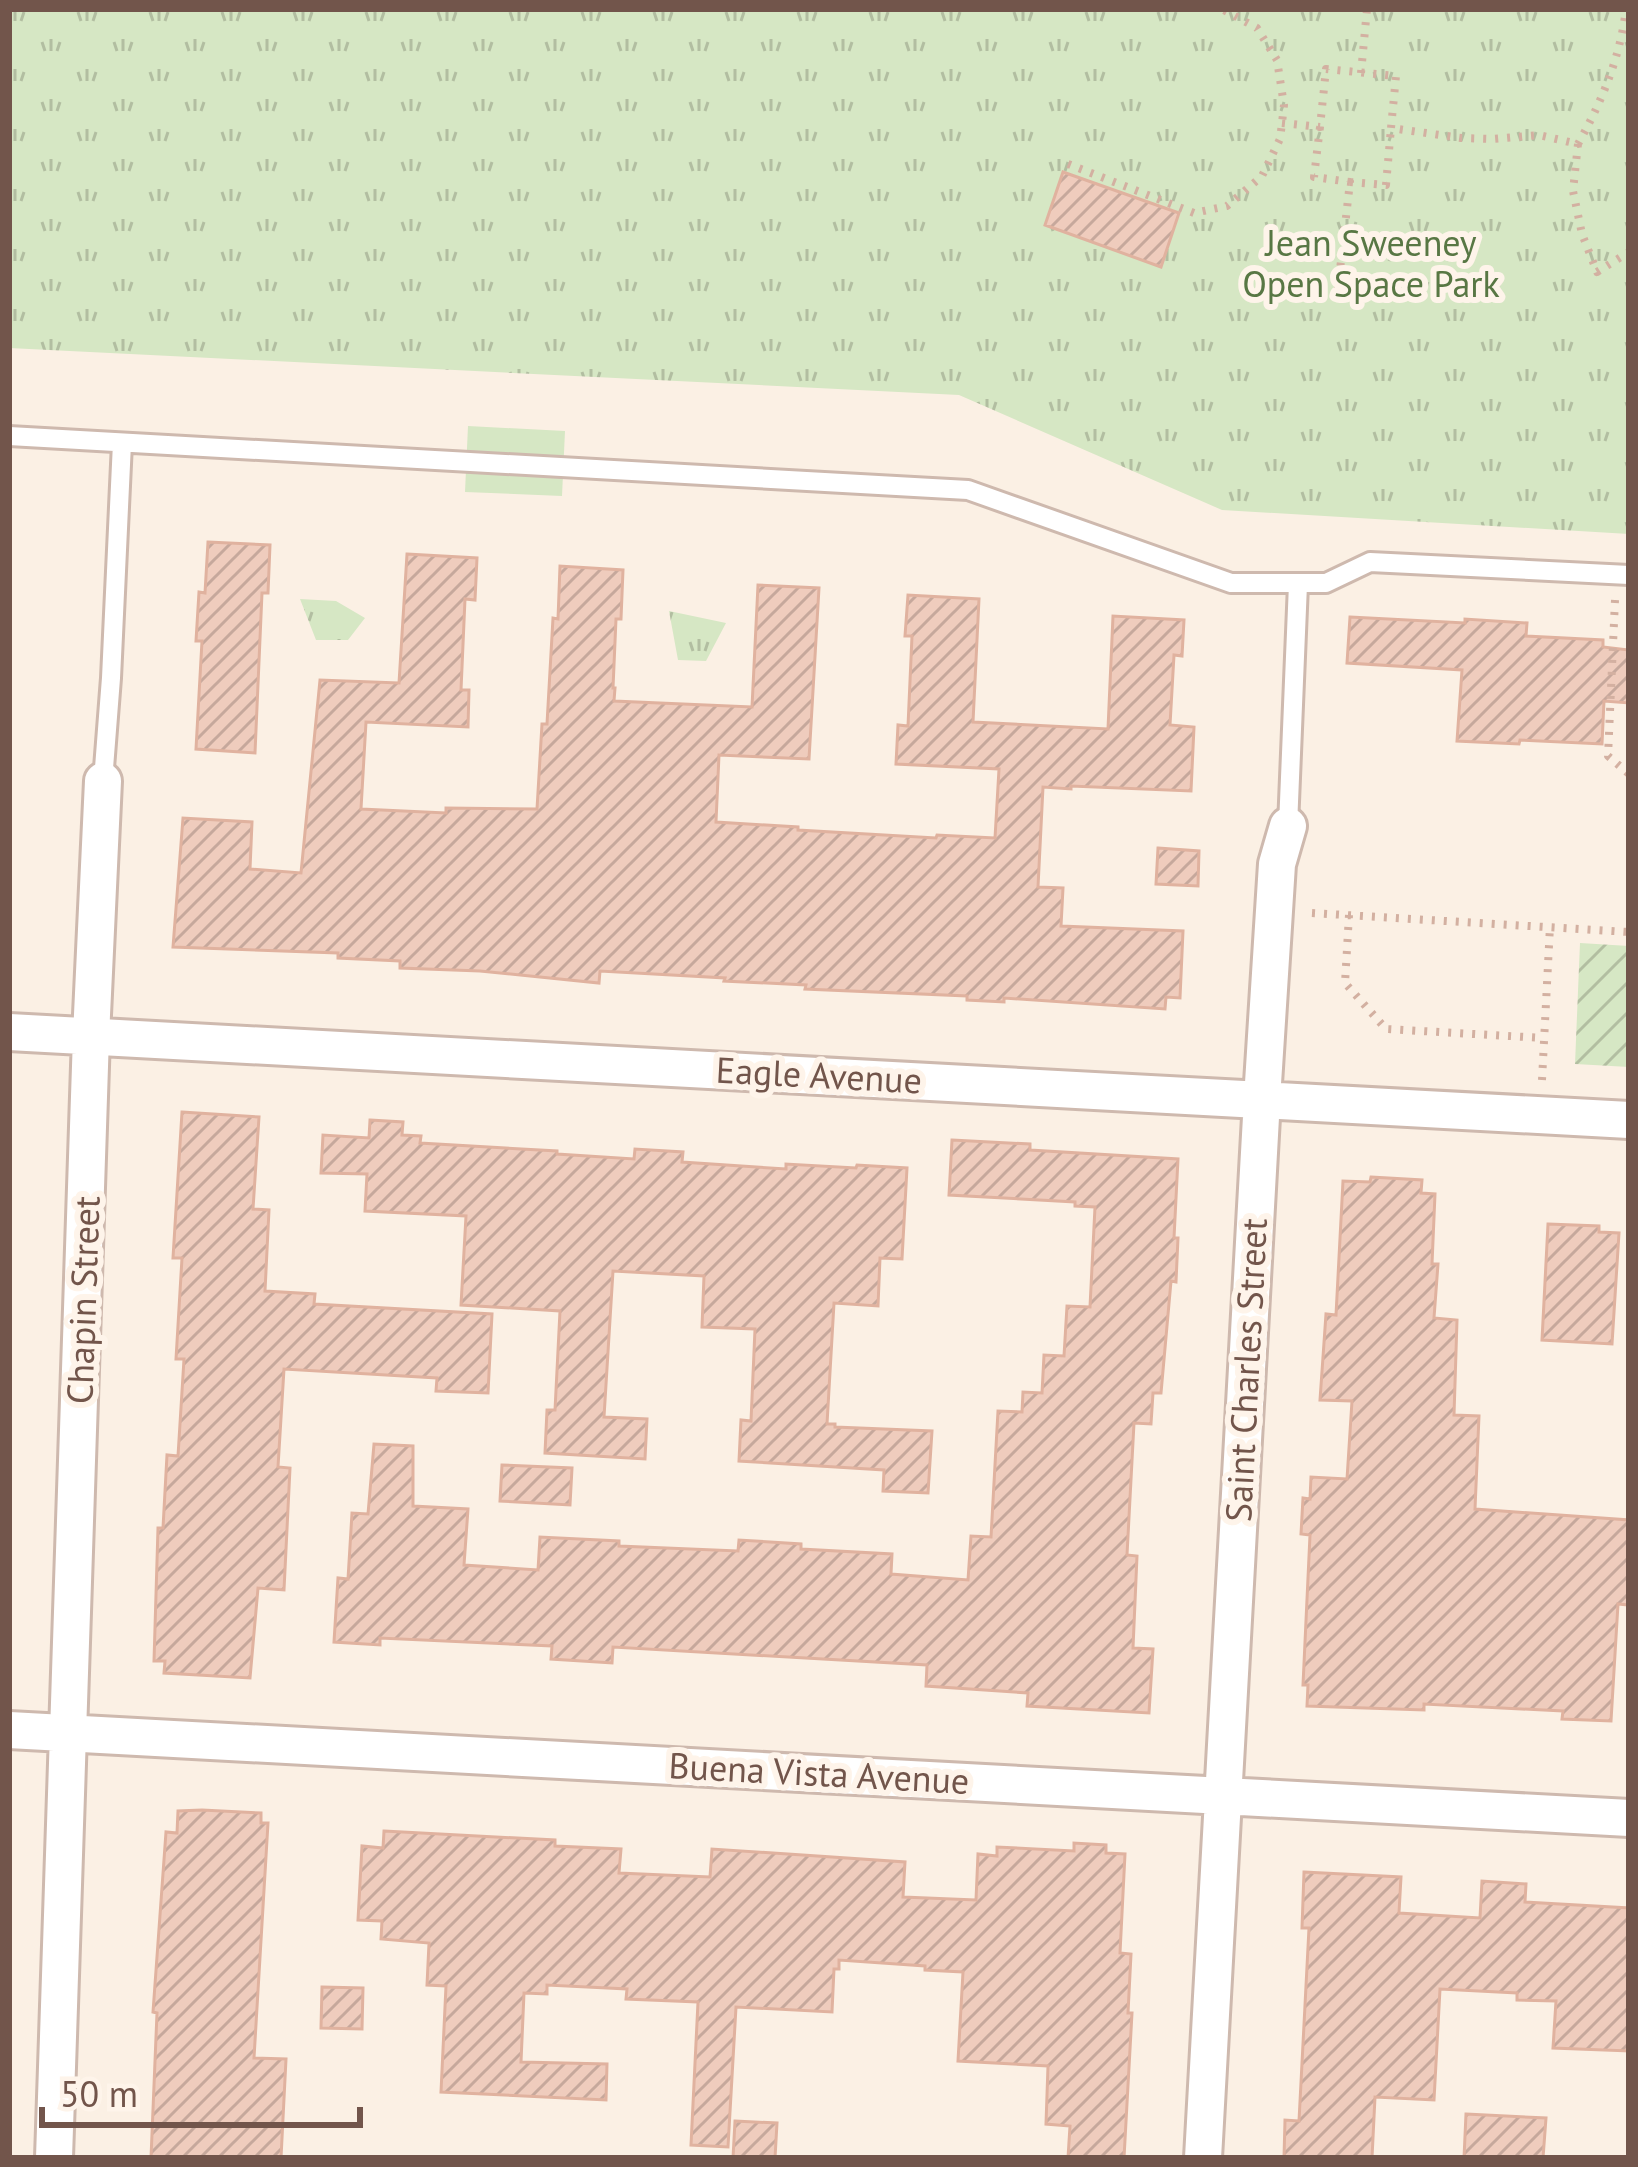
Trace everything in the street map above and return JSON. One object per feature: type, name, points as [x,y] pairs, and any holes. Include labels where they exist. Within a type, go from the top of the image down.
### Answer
[{"type":"street","name":"Chapin Street","points":[[55,2158],[103,781]]},
{"type":"street","name":"Saint Charles Street","points":[[1203,2158],[1274,911],[1277,864],[1288,826]]},
{"type":"street","name":"Eagle Avenue","points":[[9,1032],[1629,1120]]},
{"type":"street","name":"Buena Vista Avenue","points":[[9,1730],[1629,1818]]},
{"type":"lane","points":[[9,436],[968,490],[1231,583],[1326,583],[1370,562],[1623,574]]},
{"type":"lane","name":"Chapin Street","points":[[103,781],[122,443]]},
{"type":"lane","name":"Saint Charles Street","points":[[1288,826],[1298,584]]},
{"type":"path","points":[[1068,164],[1194,213],[1227,206],[1262,176],[1280,139],[1284,105],[1277,60],[1258,28],[1222,9]]},
{"type":"path","points":[[1361,73],[1367,9]]},
{"type":"path","points":[[1626,9],[1614,69],[1578,144],[1574,191],[1582,235],[1597,272],[1629,252]]},
{"type":"path","points":[[1326,69],[1396,76],[1386,185],[1314,178],[1320,127],[1326,69]]},
{"type":"path","points":[[1282,123],[1320,127]]},
{"type":"path","points":[[1391,128],[1461,138],[1539,135],[1578,144]]},
{"type":"path","points":[[1337,296],[1350,182]]},
{"type":"path","points":[[1623,574],[1608,756],[1629,774]]},
{"type":"path","points":[[1274,911],[1629,932]]},
{"type":"path","points":[[1349,915],[1345,983],[1386,1029],[1544,1038]]},
{"type":"path","points":[[1540,1115],[1550,926]]},
{"type":"green space","name":"Jean Sweeney Open Space Park","points":[[9,9],[1629,9],[1629,534],[1222,510],[959,395],[9,348]]},
{"type":"green space","points":[[468,426],[565,431],[562,496],[465,492]]},
{"type":"green space","points":[[300,599],[336,601],[365,618],[348,640],[316,640]]},
{"type":"green space","points":[[669,611],[726,623],[706,661],[678,660]]},
{"type":"green space","points":[[1580,943],[1629,946],[1629,1067],[1575,1064]]},
{"type":"building","points":[[1063,172],[1179,213],[1161,267],[1045,225]]},
{"type":"building","points":[[208,542],[270,545],[268,593],[262,593],[255,753],[196,749],[202,641],[196,641]]},
{"type":"building","points":[[407,554],[477,558],[475,600],[465,599],[461,690],[469,690],[468,727],[366,722],[361,809],[446,813],[446,808],[537,809],[560,566],[623,570],[621,619],[616,619],[614,701],[752,707],[758,585],[819,588],[809,759],[719,755],[716,822],[798,830],[995,838],[999,769],[896,764],[898,725],[908,726],[912,636],[905,636],[908,595],[979,599],[973,722],[1108,729],[1113,616],[1184,620],[1182,656],[1174,655],[1170,725],[1194,727],[1191,791],[1043,787],[1038,887],[1063,888],[1061,926],[1183,931],[1180,998],[1166,997],[1165,1009],[1004,998],[1004,1002],[600,971],[599,983],[400,968],[400,961],[338,958],[338,953],[173,947],[183,818],[252,822],[250,869],[301,873],[320,680],[399,683]]},
{"type":"building","points":[[1350,617],[1527,623],[1526,636],[1603,640],[1603,647],[1629,650],[1629,703],[1604,701],[1602,744],[1457,741],[1462,670],[1347,663]]},
{"type":"building","points":[[1158,848],[1199,851],[1198,886],[1156,884]]},
{"type":"building","points":[[182,1112],[259,1117],[253,1209],[269,1210],[265,1291],[315,1294],[314,1304],[492,1314],[488,1393],[436,1391],[437,1378],[284,1369],[278,1467],[290,1468],[284,1590],[258,1588],[250,1678],[164,1673],[165,1661],[154,1661],[158,1528],[163,1528],[167,1455],[178,1456],[184,1359],[176,1359],[182,1258],[173,1258]]},
{"type":"building","points":[[370,1120],[403,1122],[402,1135],[421,1136],[420,1143],[634,1159],[635,1149],[683,1152],[682,1162],[786,1169],[786,1164],[907,1168],[902,1259],[880,1258],[878,1306],[834,1303],[827,1424],[932,1431],[928,1493],[883,1491],[884,1470],[739,1461],[741,1420],[751,1421],[755,1329],[702,1327],[704,1276],[613,1271],[604,1417],[647,1419],[645,1459],[545,1453],[547,1410],[555,1410],[560,1311],[461,1305],[466,1216],[365,1211],[367,1174],[321,1173],[323,1135],[369,1138]]},
{"type":"building","points":[[952,1140],[1178,1159],[1176,1282],[1171,1281],[1161,1393],[1153,1393],[1151,1424],[1134,1423],[1127,1555],[1137,1556],[1133,1648],[1153,1649],[1149,1713],[1027,1706],[1028,1693],[926,1686],[927,1665],[613,1647],[612,1663],[551,1659],[552,1646],[380,1638],[380,1645],[334,1642],[338,1578],[348,1579],[352,1513],[368,1514],[374,1444],[413,1446],[413,1506],[468,1509],[464,1565],[538,1570],[540,1537],[738,1551],[739,1540],[892,1554],[891,1574],[968,1580],[971,1536],[991,1537],[998,1411],[1022,1412],[1023,1392],[1042,1393],[1044,1355],[1064,1356],[1067,1306],[1090,1307],[1095,1207],[949,1195]]},
{"type":"building","points":[[1371,1177],[1422,1180],[1421,1193],[1435,1194],[1434,1318],[1457,1320],[1454,1415],[1479,1416],[1475,1509],[1629,1520],[1629,1605],[1618,1604],[1611,1721],[1562,1719],[1563,1711],[1424,1704],[1424,1710],[1307,1706],[1308,1685],[1303,1685],[1310,1535],[1301,1534],[1303,1498],[1310,1499],[1311,1477],[1347,1479],[1352,1401],[1320,1400],[1326,1314],[1336,1315],[1343,1181],[1370,1182]]},
{"type":"building","points":[[1548,1224],[1599,1226],[1599,1232],[1619,1233],[1612,1344],[1542,1340]]},
{"type":"building","points":[[502,1465],[572,1468],[570,1505],[500,1501]]},
{"type":"building","points":[[178,1811],[261,1813],[261,1823],[268,1823],[254,2058],[286,2059],[281,2158],[151,2158],[157,2013],[153,2012],[166,1832],[177,1833]]},
{"type":"building","points":[[384,1831],[555,1840],[555,1846],[621,1849],[619,1873],[710,1877],[712,1849],[905,1862],[903,1897],[976,1900],[978,1854],[997,1856],[997,1847],[1074,1851],[1074,1843],[1106,1845],[1106,1853],[1125,1854],[1120,1953],[1131,1954],[1124,2158],[1068,2158],[1070,2126],[1046,2124],[1048,2066],[958,2061],[963,1972],[925,1970],[925,1966],[839,1960],[839,1969],[834,1969],[832,2012],[736,2007],[728,2147],[691,2145],[698,2002],[626,1999],[627,1989],[547,1985],[547,1994],[524,1993],[521,2062],[607,2064],[606,2100],[441,2092],[446,1986],[427,1985],[429,1943],[381,1939],[382,1921],[358,1920],[362,1846],[383,1848]]},
{"type":"building","points":[[1304,1872],[1401,1877],[1399,1913],[1480,1918],[1482,1881],[1526,1884],[1525,1902],[1629,1908],[1629,2051],[1553,2048],[1556,2001],[1517,2000],[1517,1993],[1440,1989],[1434,2100],[1375,2097],[1372,2158],[1284,2158],[1285,2120],[1299,2121],[1309,1928],[1302,1928]]},
{"type":"building","points":[[322,1987],[363,1988],[362,2029],[321,2028]]},
{"type":"building","points":[[1466,2114],[1546,2118],[1543,2158],[1464,2158]]},
{"type":"building","points":[[735,2121],[777,2123],[775,2158],[733,2158]]}]
